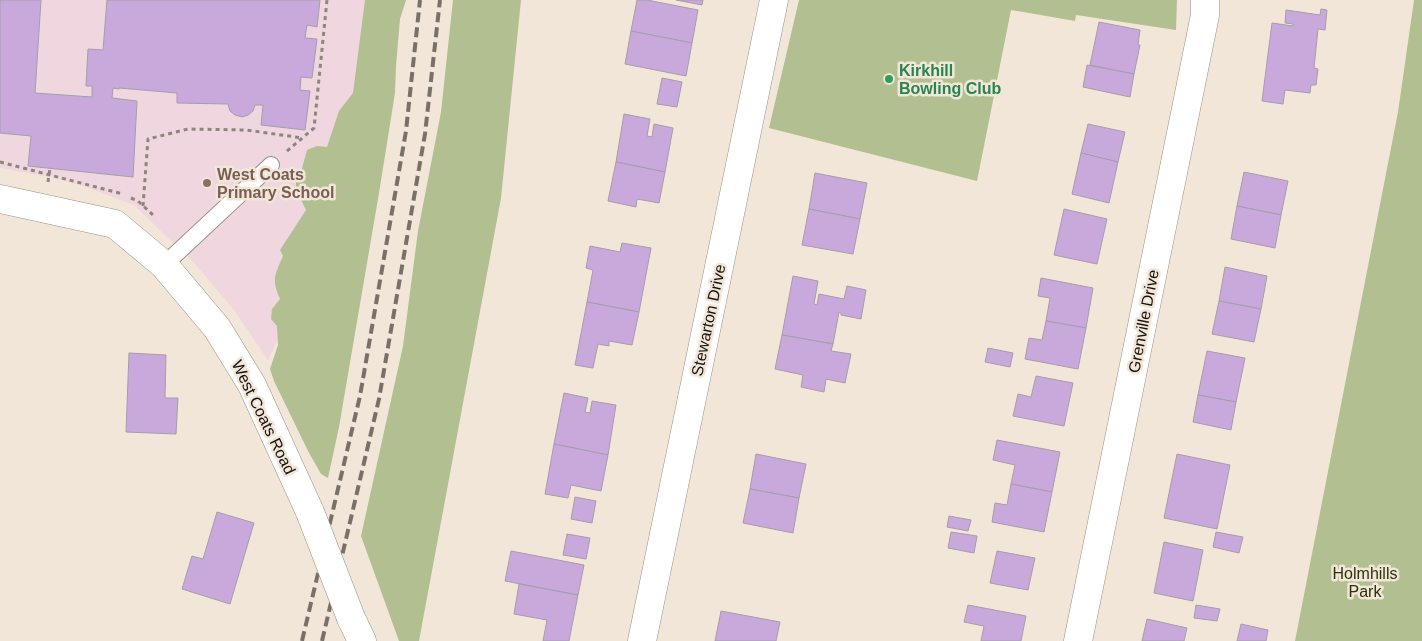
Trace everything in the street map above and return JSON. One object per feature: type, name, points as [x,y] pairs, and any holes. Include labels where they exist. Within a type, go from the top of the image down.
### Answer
[{"type":"street","name":"Stewarton Drive","points":[[642,641],[774,0]]},
{"type":"street","name":"Grenville Drive","points":[[1078,641],[1205,15],[1205,0]]},
{"type":"street","name":"West Coats Road","points":[[0,199],[115,224],[164,265],[217,328],[252,385],[310,512],[357,629]]},
{"type":"lane","points":[[164,265],[271,165]]},
{"type":"path","points":[[271,165],[314,128],[327,0]]},
{"type":"path","points":[[143,206],[148,139],[188,129],[246,130],[303,138]]},
{"type":"path","points":[[0,162],[118,192]]},
{"type":"path","points":[[48,183],[50,168]]},
{"type":"shaded area","name":"West Coats Primary School","points":[[0,0],[370,0],[338,213],[268,360],[234,310],[195,264],[134,205],[86,187],[54,178],[0,168]]},
{"type":"green space","points":[[365,0],[406,0],[400,19],[395,93],[379,193],[339,427],[328,478],[321,474],[308,451],[274,381],[270,369],[278,345],[277,326],[271,319],[272,309],[280,299],[275,277],[283,256],[280,250],[306,210],[296,190],[296,176],[301,172],[307,150],[317,146],[327,147],[339,111],[353,93]]},
{"type":"green space","points":[[453,0],[521,0],[501,198],[419,641],[399,641],[361,536],[403,346],[418,231],[441,112]]},
{"type":"green space","name":"Kirkhill Bowling Club","points":[[799,0],[1177,0],[1176,30],[1076,15],[1075,21],[1011,10],[977,181],[769,128]]},
{"type":"green space","name":"Holmhills Park","points":[[1414,0],[1422,0],[1422,641],[1295,641],[1398,112]]},
{"type":"building","points":[[0,0],[41,0],[35,93],[92,97],[92,86],[86,86],[88,49],[103,50],[107,0],[320,0],[317,27],[307,25],[305,38],[317,39],[312,78],[301,77],[300,90],[310,91],[305,130],[261,125],[263,105],[255,105],[253,111],[242,117],[230,111],[228,104],[177,103],[177,93],[113,88],[112,98],[137,101],[133,177],[28,166],[31,136],[0,133]]},
{"type":"building","points":[[637,0],[647,0],[698,10],[692,43],[631,31]]},
{"type":"building","points":[[676,0],[703,0],[702,5]]},
{"type":"building","points":[[1321,9],[1327,10],[1325,30],[1318,29],[1314,68],[1318,69],[1316,85],[1311,85],[1310,93],[1285,90],[1283,104],[1262,101],[1272,23],[1293,26],[1293,24],[1285,23],[1286,10],[1320,15]]},
{"type":"building","points":[[1099,22],[1140,30],[1138,45],[1140,45],[1134,74],[1090,65]]},
{"type":"building","points":[[631,31],[692,43],[686,76],[625,64]]},
{"type":"building","points":[[1087,65],[1134,74],[1130,97],[1083,87]]},
{"type":"building","points":[[662,78],[682,82],[677,107],[657,104]]},
{"type":"building","points":[[624,114],[650,119],[647,136],[652,137],[654,124],[673,128],[665,172],[616,162]]},
{"type":"building","points":[[1088,124],[1125,132],[1118,162],[1081,153]]},
{"type":"building","points":[[1081,153],[1118,162],[1109,203],[1072,194]]},
{"type":"building","points":[[616,162],[665,172],[659,203],[637,199],[636,207],[608,201]]},
{"type":"building","points":[[1244,172],[1288,181],[1281,215],[1237,206]]},
{"type":"building","points":[[815,173],[867,183],[860,219],[809,209]]},
{"type":"building","points":[[1237,206],[1281,215],[1275,248],[1231,239]]},
{"type":"building","points":[[809,209],[860,219],[853,254],[802,245]]},
{"type":"building","points":[[1064,209],[1107,219],[1097,264],[1054,255]]},
{"type":"building","points":[[622,243],[651,248],[639,312],[587,302],[593,270],[586,268],[590,246],[620,252]]},
{"type":"building","points":[[1225,267],[1267,276],[1261,309],[1219,301]]},
{"type":"building","points":[[793,276],[818,281],[814,304],[817,305],[819,294],[844,299],[847,286],[866,290],[861,319],[841,315],[839,312],[833,344],[782,335]]},
{"type":"building","points":[[1041,278],[1093,288],[1086,328],[1046,321],[1050,298],[1038,296]]},
{"type":"building","points":[[1219,301],[1261,309],[1254,342],[1212,334]]},
{"type":"building","points":[[587,302],[639,312],[632,345],[609,341],[609,346],[598,344],[593,368],[575,365]]},
{"type":"building","points":[[1046,321],[1086,328],[1078,369],[1025,359],[1029,338],[1042,340]]},
{"type":"building","points":[[782,335],[833,344],[831,351],[851,354],[845,383],[826,379],[824,392],[801,387],[803,375],[775,369]]},
{"type":"building","points":[[988,348],[1013,353],[1010,367],[985,362]]},
{"type":"building","points":[[1207,351],[1245,358],[1236,402],[1198,395]]},
{"type":"building","points":[[129,353],[166,355],[165,398],[178,398],[176,434],[126,432]]},
{"type":"building","points":[[1036,376],[1073,383],[1064,426],[1013,416],[1018,394],[1031,397]]},
{"type":"building","points":[[564,393],[588,398],[585,412],[590,413],[592,401],[616,405],[608,455],[554,444]]},
{"type":"building","points":[[1198,395],[1236,402],[1231,430],[1193,422]]},
{"type":"building","points":[[997,440],[1060,452],[1052,492],[1011,484],[1015,465],[993,460]]},
{"type":"building","points":[[554,444],[608,455],[601,491],[571,485],[568,498],[545,494]]},
{"type":"building","points":[[756,454],[806,464],[799,498],[750,489]]},
{"type":"building","points":[[1177,454],[1230,465],[1217,529],[1164,518]]},
{"type":"building","points":[[1011,484],[1052,492],[1044,532],[992,522],[995,503],[1007,505]]},
{"type":"building","points":[[750,489],[799,498],[793,533],[743,523]]},
{"type":"building","points":[[575,497],[596,501],[592,523],[571,519]]},
{"type":"building","points":[[217,512],[254,523],[230,604],[182,589],[192,556],[203,559]]},
{"type":"building","points":[[949,516],[971,520],[968,531],[947,527]]},
{"type":"building","points":[[951,532],[977,536],[974,553],[948,548]]},
{"type":"building","points":[[1216,532],[1243,537],[1239,553],[1213,547]]},
{"type":"building","points":[[567,534],[590,538],[586,559],[563,555]]},
{"type":"building","points":[[1164,542],[1203,550],[1193,601],[1154,593]]},
{"type":"building","points":[[511,551],[584,565],[578,595],[505,581]]},
{"type":"building","points":[[997,551],[1035,558],[1028,590],[990,583]]},
{"type":"building","points":[[519,584],[578,595],[569,641],[543,641],[547,620],[514,614]]},
{"type":"building","points":[[968,605],[1026,616],[1021,641],[981,641],[984,626],[964,622]]},
{"type":"building","points":[[1196,605],[1220,609],[1217,621],[1194,618]]},
{"type":"building","points":[[721,611],[780,622],[776,641],[715,641]]},
{"type":"building","points":[[1147,619],[1187,628],[1184,641],[1142,641]]},
{"type":"building","points":[[1241,624],[1268,630],[1266,641],[1237,641]]},
{"type":"railway","points":[[302,641],[360,396],[406,131],[420,0]]},
{"type":"railway","points":[[322,641],[379,399],[425,134],[440,0]]},
{"type":"place","name":"Kirkhill Bowling Club","points":[[889,79]]},
{"type":"place","name":"West Coats Primary School","points":[[207,183]]}]
